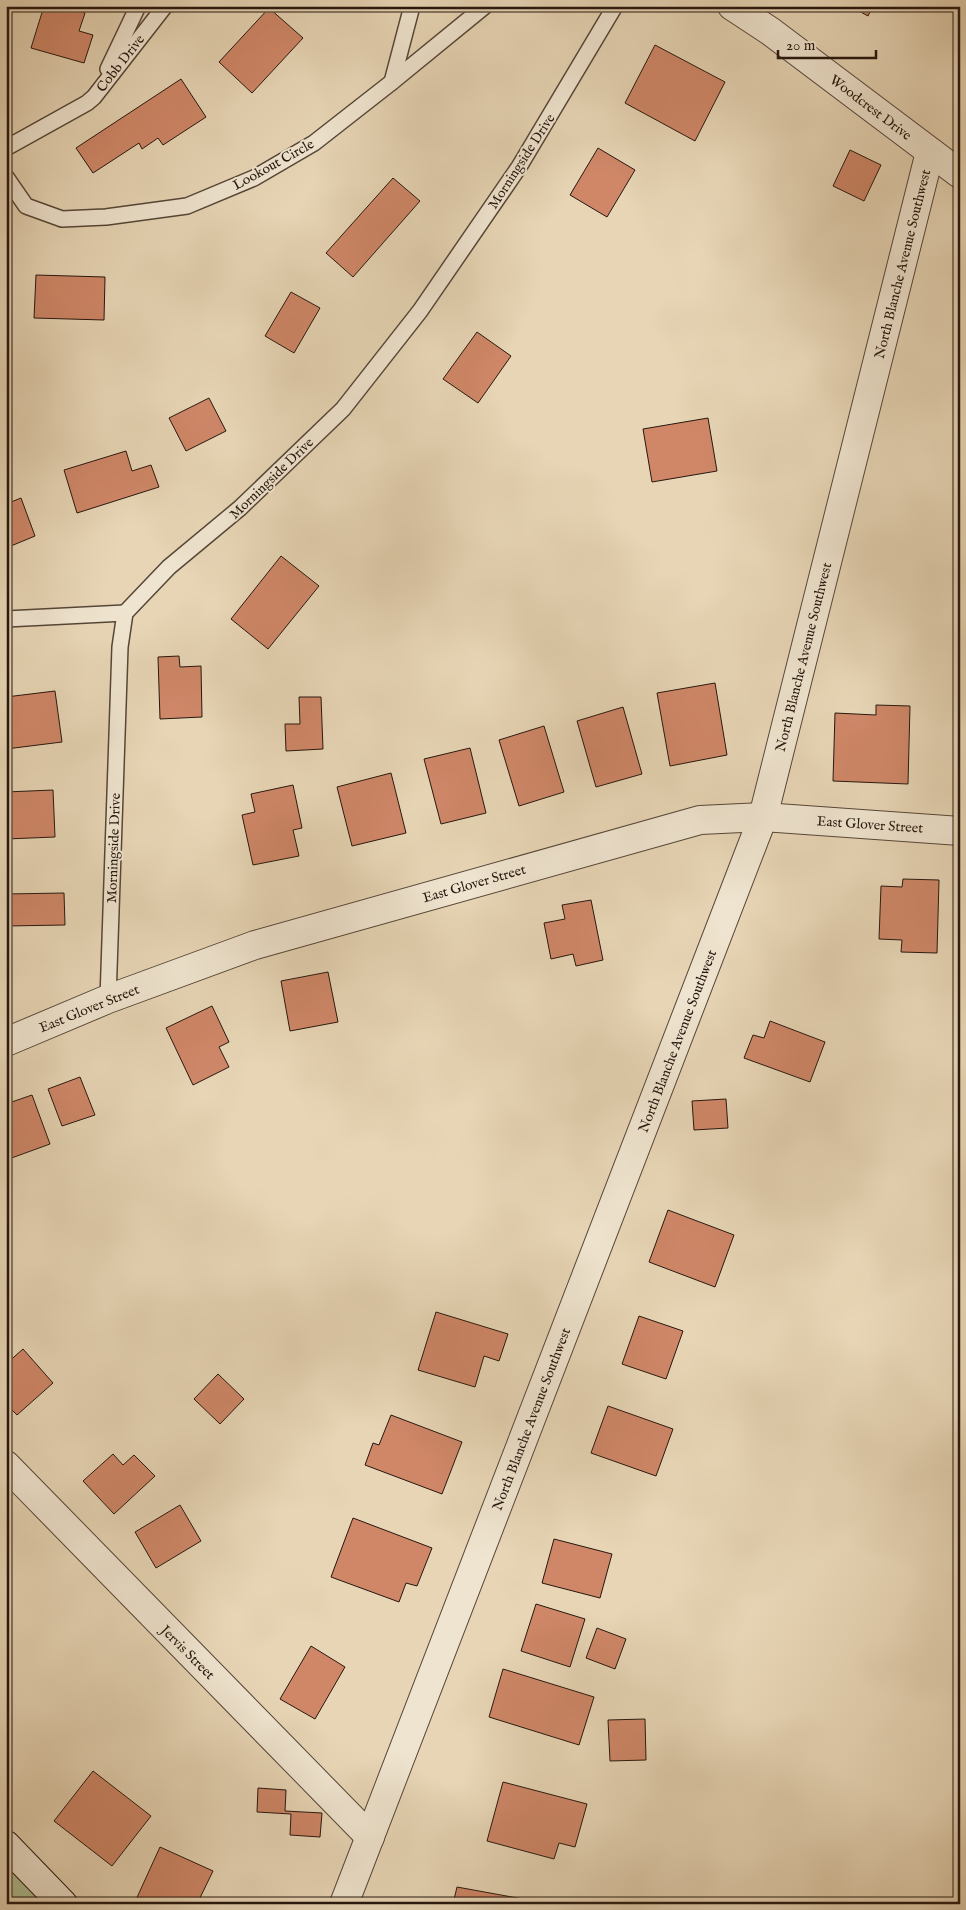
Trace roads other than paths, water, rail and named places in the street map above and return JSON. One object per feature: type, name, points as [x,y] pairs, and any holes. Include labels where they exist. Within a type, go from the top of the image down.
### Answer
[{"type":"street","name":"Woodcrest Drive","points":[[732,6],[770,31],[960,174]]},
{"type":"street","name":"North Blanche Avenue Southwest","points":[[344,1904],[763,817],[930,152]]},
{"type":"street","name":"East Glover Street","points":[[6,1042],[108,999],[255,945],[700,820],[763,817],[960,831]]},
{"type":"street","name":"Jervis Street","points":[[6,1465],[370,1837]]},
{"type":"street","points":[[6,1845],[63,1904]]},
{"type":"lane","name":"Cobb Drive","points":[[94,97],[138,6]]},
{"type":"lane","name":"Cobb Drive","points":[[6,148],[87,104],[164,6]]},
{"type":"lane","points":[[392,82],[412,6]]},
{"type":"lane","name":"Lookout Circle","points":[[6,177],[26,206],[62,219],[106,218],[187,206],[254,178],[314,143],[484,6]]},
{"type":"lane","name":"Morningside Drive","points":[[108,999],[120,647],[125,613],[169,567],[240,508],[343,409],[420,310],[519,168],[615,6]]},
{"type":"lane","points":[[6,619],[125,613]]}]
